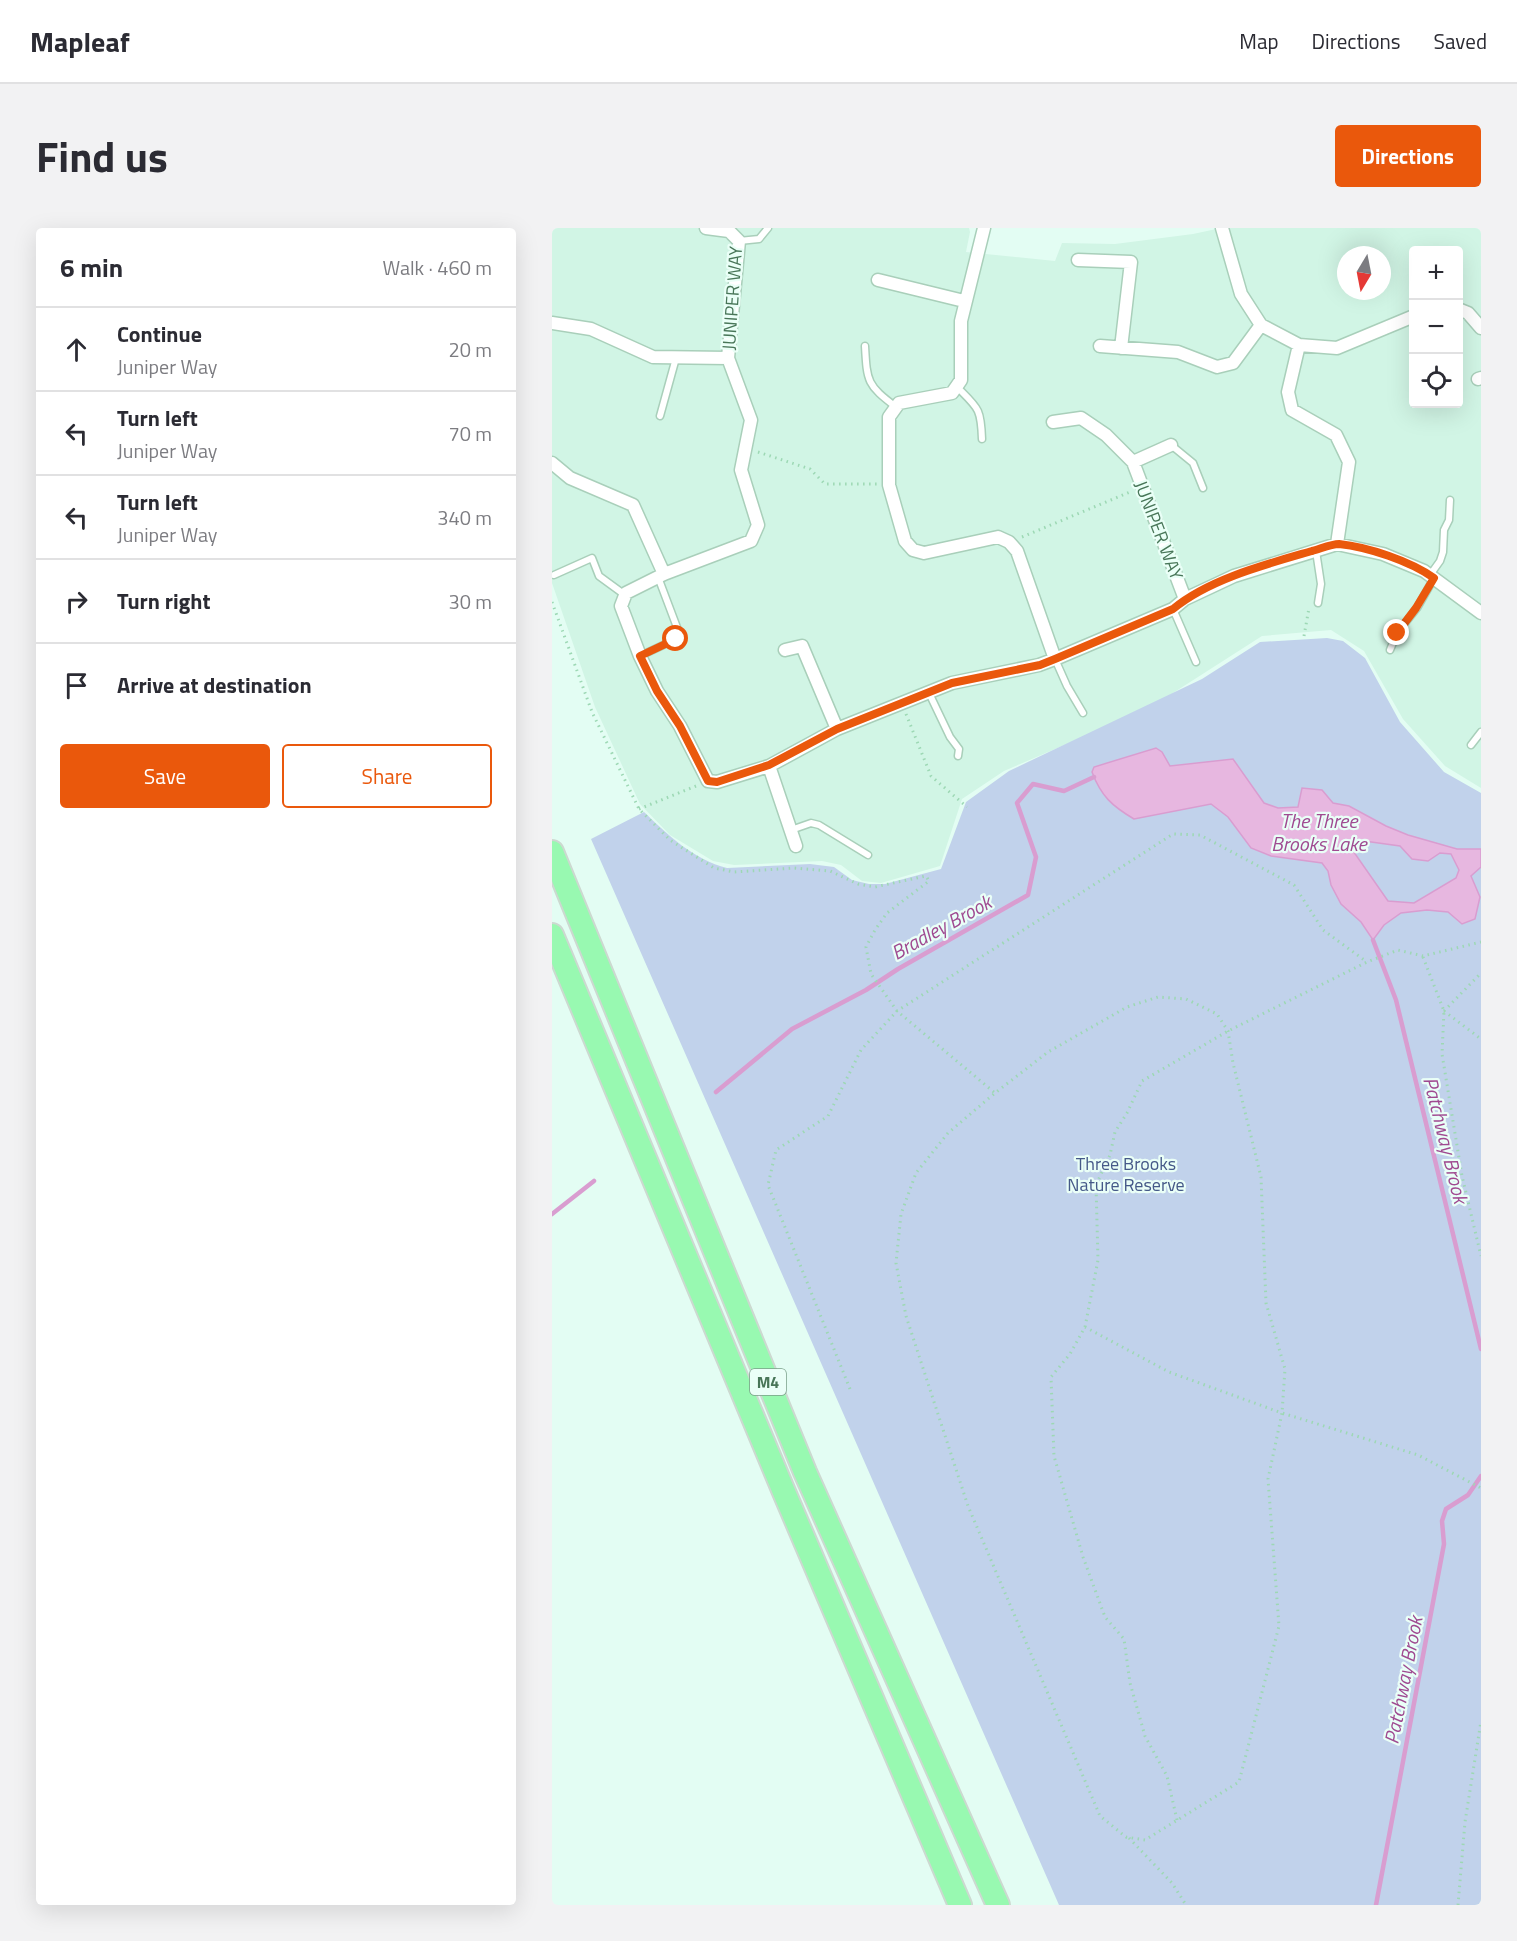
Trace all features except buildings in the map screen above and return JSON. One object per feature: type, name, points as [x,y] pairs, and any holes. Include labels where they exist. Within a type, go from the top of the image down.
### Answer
[{"type":"highway","name":"M4","points":[[552,852],[805,1472],[998,1905]]},
{"type":"highway","name":"M4","points":[[552,935],[788,1503],[960,1905]]},
{"type":"street","name":"JUNIPER WAY","points":[[625,596],[626,593],[661,575],[752,541],[758,525],[741,470],[751,420],[728,358],[739,242],[729,231],[706,228]]},
{"type":"street","points":[[984,228],[964,301],[961,321],[962,380],[952,393],[898,403],[889,417],[889,485],[905,541],[913,550],[924,553],[998,537],[1009,542],[1017,551],[1055,659]]},
{"type":"street","points":[[1222,228],[1241,294],[1262,325],[1299,345],[1337,348],[1409,318]]},
{"type":"street","points":[[1078,260],[1131,262],[1121,348]]},
{"type":"street","points":[[878,280],[964,301]]},
{"type":"street","points":[[1463,312],[1481,328]]},
{"type":"street","points":[[552,323],[591,329],[653,357],[728,358]]},
{"type":"street","points":[[1100,346],[1178,352],[1217,367],[1233,363],[1262,325]]},
{"type":"street","points":[[1299,345],[1288,392],[1292,410],[1336,435],[1349,462],[1337,544]]},
{"type":"street","name":"JUNIPER WAY","points":[[1053,422],[1081,418],[1106,435],[1133,462],[1185,599]]},
{"type":"street","name":"JUNIPER WAY","points":[[1133,462],[1171,446]]},
{"type":"street","points":[[552,463],[570,478],[633,505],[661,575]]},
{"type":"street","name":"JUNIPER WAY","points":[[708,781],[717,782],[769,765],[837,729],[952,683],[1040,665],[1173,609],[1185,599],[1234,576],[1337,544],[1383,554],[1424,571],[1480,607]]},
{"type":"street","points":[[625,596],[621,606],[640,656],[708,781]]},
{"type":"street","points":[[785,650],[802,646],[837,729]]},
{"type":"street","points":[[769,765],[796,846]]},
{"type":"lane","points":[[739,242],[759,238],[768,228]]},
{"type":"lane","points":[[865,346],[869,382],[875,391],[896,407]]},
{"type":"lane","points":[[660,416],[676,358]]},
{"type":"lane","points":[[957,387],[978,407],[982,439]]},
{"type":"lane","points":[[1171,446],[1193,463],[1203,488]]},
{"type":"lane","points":[[1389,650],[1397,633],[1416,608],[1440,561],[1443,552],[1443,530],[1449,520],[1450,500]]},
{"type":"lane","points":[[1316,550],[1320,578],[1318,603]]},
{"type":"lane","points":[[554,575],[592,558],[599,576],[625,596]]},
{"type":"lane","points":[[640,656],[676,639],[678,630],[661,575]]},
{"type":"lane","points":[[1173,609],[1196,662]]},
{"type":"lane","points":[[1055,659],[1083,713]]},
{"type":"lane","points":[[929,693],[959,749],[958,756]]},
{"type":"lane","points":[[1471,745],[1481,732]]},
{"type":"lane","points":[[791,830],[811,823],[819,825],[868,855]]},
{"type":"path","points":[[745,447],[810,469],[825,484],[889,485]]},
{"type":"path","points":[[1009,542],[1143,487]]},
{"type":"path","points":[[552,602],[592,712],[639,809],[670,840],[714,868],[734,872],[794,868],[830,871],[858,885],[875,888],[926,876],[929,881],[887,913],[875,930],[866,947],[871,974],[897,1011],[995,1093]]},
{"type":"path","points":[[902,704],[931,777],[967,807]]},
{"type":"path","points":[[639,809],[708,781]]},
{"type":"path","points":[[850,1389],[768,1185],[776,1150],[828,1116],[861,1050],[897,1011],[1173,834],[1200,835],[1294,885],[1323,930],[1367,962]]},
{"type":"path","points":[[1177,1820],[1167,1776],[1145,1736],[1130,1683],[1124,1639],[1105,1617],[1083,1557],[1054,1456],[1050,1377],[1070,1354],[1085,1327],[1098,1260],[1096,1185],[1110,1155],[1115,1132],[1142,1082],[1228,1031],[1367,962],[1398,950],[1423,956],[1481,942]]},
{"type":"path","points":[[1423,956],[1444,1011],[1442,1054],[1462,1176],[1481,1256]]},
{"type":"path","points":[[1444,1011],[1481,973]]},
{"type":"path","points":[[1126,1837],[1145,1840],[1239,1782],[1279,1626],[1268,1479],[1282,1413],[1285,1369],[1266,1303],[1261,1177],[1233,1063],[1228,1031],[1216,1014],[1186,999],[1158,997],[1127,1006],[1048,1052],[948,1133],[916,1173],[901,1214],[896,1263],[906,1316],[968,1506],[1100,1816],[1126,1837],[1136,1844],[1172,1883],[1186,1905]]},
{"type":"path","points":[[1444,1011],[1481,1039]]},
{"type":"path","points":[[1085,1327],[1169,1372],[1282,1413],[1418,1455],[1481,1488]]},
{"type":"path","points":[[1458,1905],[1465,1822],[1481,1721]]},
{"type":"shaded area","points":[[552,228],[969,228],[966,252],[1055,261],[1062,243],[1115,244],[1221,228],[1481,228],[1481,788],[1445,766],[1403,719],[1364,651],[1331,630],[1262,636],[1148,709],[1004,771],[962,799],[940,866],[881,883],[862,881],[841,865],[822,861],[734,865],[713,861],[670,835],[640,804],[595,707],[552,583]]},
{"type":"green space","name":"Three Brooks Nature Reserve","points":[[1327,638],[1343,641],[1365,658],[1400,722],[1444,772],[1481,793],[1481,1905],[1059,1905],[591,839],[644,812],[672,838],[693,853],[727,868],[810,864],[834,867],[852,880],[869,884],[885,884],[941,869],[966,802],[1009,771],[1202,679],[1260,642]]},
{"type":"water","name":"The Three Brooks Lake","points":[[1156,748],[1162,752],[1170,766],[1233,759],[1264,803],[1278,808],[1298,807],[1302,788],[1322,790],[1333,803],[1349,806],[1408,835],[1457,849],[1481,849],[1481,867],[1471,876],[1480,897],[1475,919],[1462,924],[1448,912],[1427,910],[1401,913],[1384,925],[1373,940],[1361,922],[1341,904],[1331,885],[1328,871],[1322,863],[1271,856],[1251,848],[1228,817],[1211,804],[1134,819],[1119,810],[1103,794],[1092,772],[1094,767]],"holes":[[[1364,841],[1400,846],[1412,859],[1428,861],[1440,853],[1451,854],[1459,870],[1456,878],[1414,903],[1388,901],[1351,848]]]},
{"type":"waterway","name":"Bradley Brook","points":[[716,1092],[792,1029],[866,990],[898,969],[1028,895],[1036,857],[1017,803],[1033,784],[1064,791],[1094,777]]},
{"type":"waterway","name":"Patchway Brook","points":[[1373,940],[1396,1000],[1481,1349]]},
{"type":"waterway","points":[[552,1214],[594,1181]]},
{"type":"waterway","name":"Patchway Brook","points":[[1376,1905],[1444,1544],[1442,1521],[1446,1509],[1468,1495],[1481,1476]]},
{"type":"route","points":[[676,639],[640,656],[708,781],[717,782],[769,765],[837,729],[952,683],[1040,665],[1173,609],[1185,599],[1234,576],[1337,544],[1383,554],[1424,571],[1434,578],[1416,608],[1397,633]]}]
